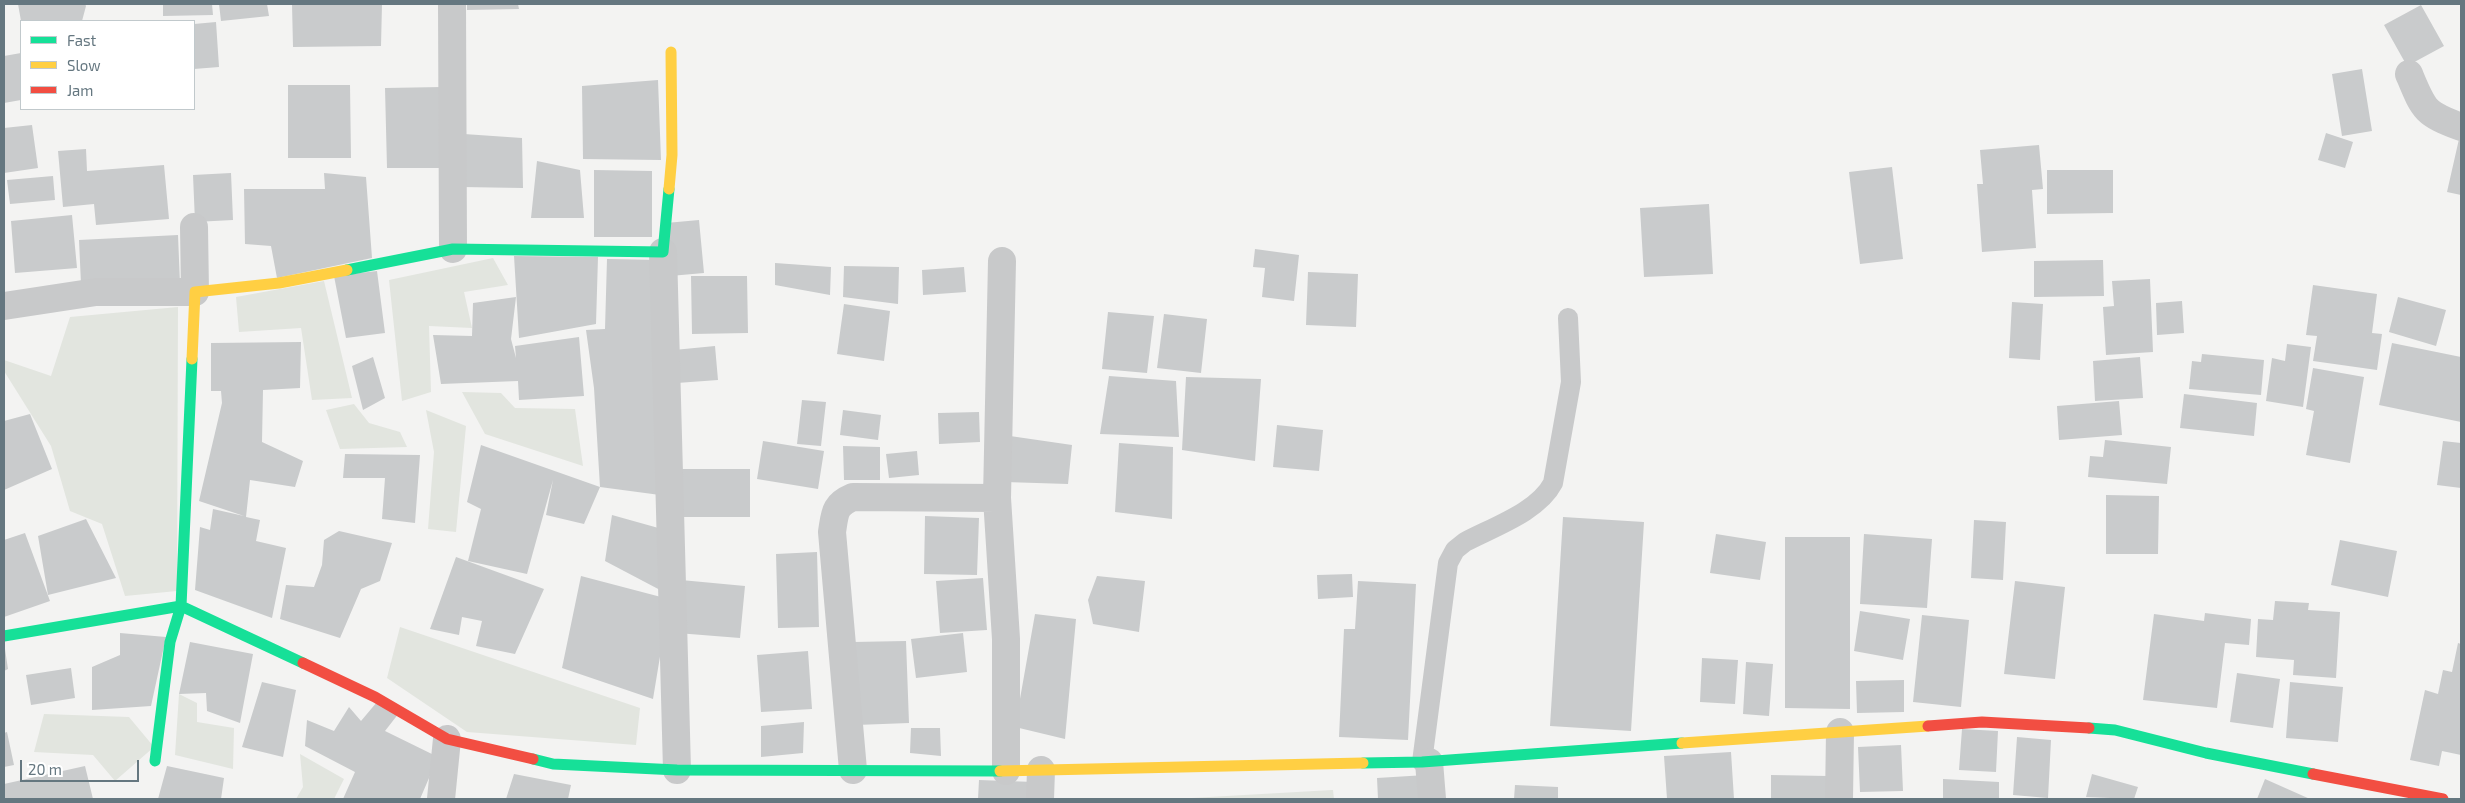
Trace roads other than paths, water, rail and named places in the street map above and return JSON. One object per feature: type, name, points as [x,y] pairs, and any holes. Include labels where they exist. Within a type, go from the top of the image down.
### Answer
[{"type":"street","points":[[452,4],[453,250]]},
{"type":"street","points":[[670,52],[672,155],[663,252],[677,770]]},
{"type":"street","points":[[2408,74],[2421,104],[2428,112],[2436,118],[2461,127]]},
{"type":"street","points":[[155,761],[170,642],[181,606],[195,292],[194,227]]},
{"type":"street","points":[[4,306],[96,292],[195,292],[279,282],[453,250],[663,252]]},
{"type":"street","points":[[1002,261],[996,498],[1006,639],[1006,770]]},
{"type":"street","points":[[853,770],[832,532],[834,514],[841,502],[853,497],[996,498]]},
{"type":"street","points":[[4,636],[181,606],[375,697],[447,739],[554,764],[677,770],[1041,770],[1425,762],[1982,722],[2115,730],[2206,753],[2442,799]]},
{"type":"street","points":[[1839,799],[1840,732]]},
{"type":"street","points":[[441,799],[447,739]]},
{"type":"street","points":[[1425,762],[1432,799]]},
{"type":"street","points":[[1040,799],[1041,770]]},
{"type":"lane","points":[[1425,762],[1448,563],[1455,550],[1465,542],[1536,504],[1547,494],[1553,483],[1571,382],[1568,318]]}]
